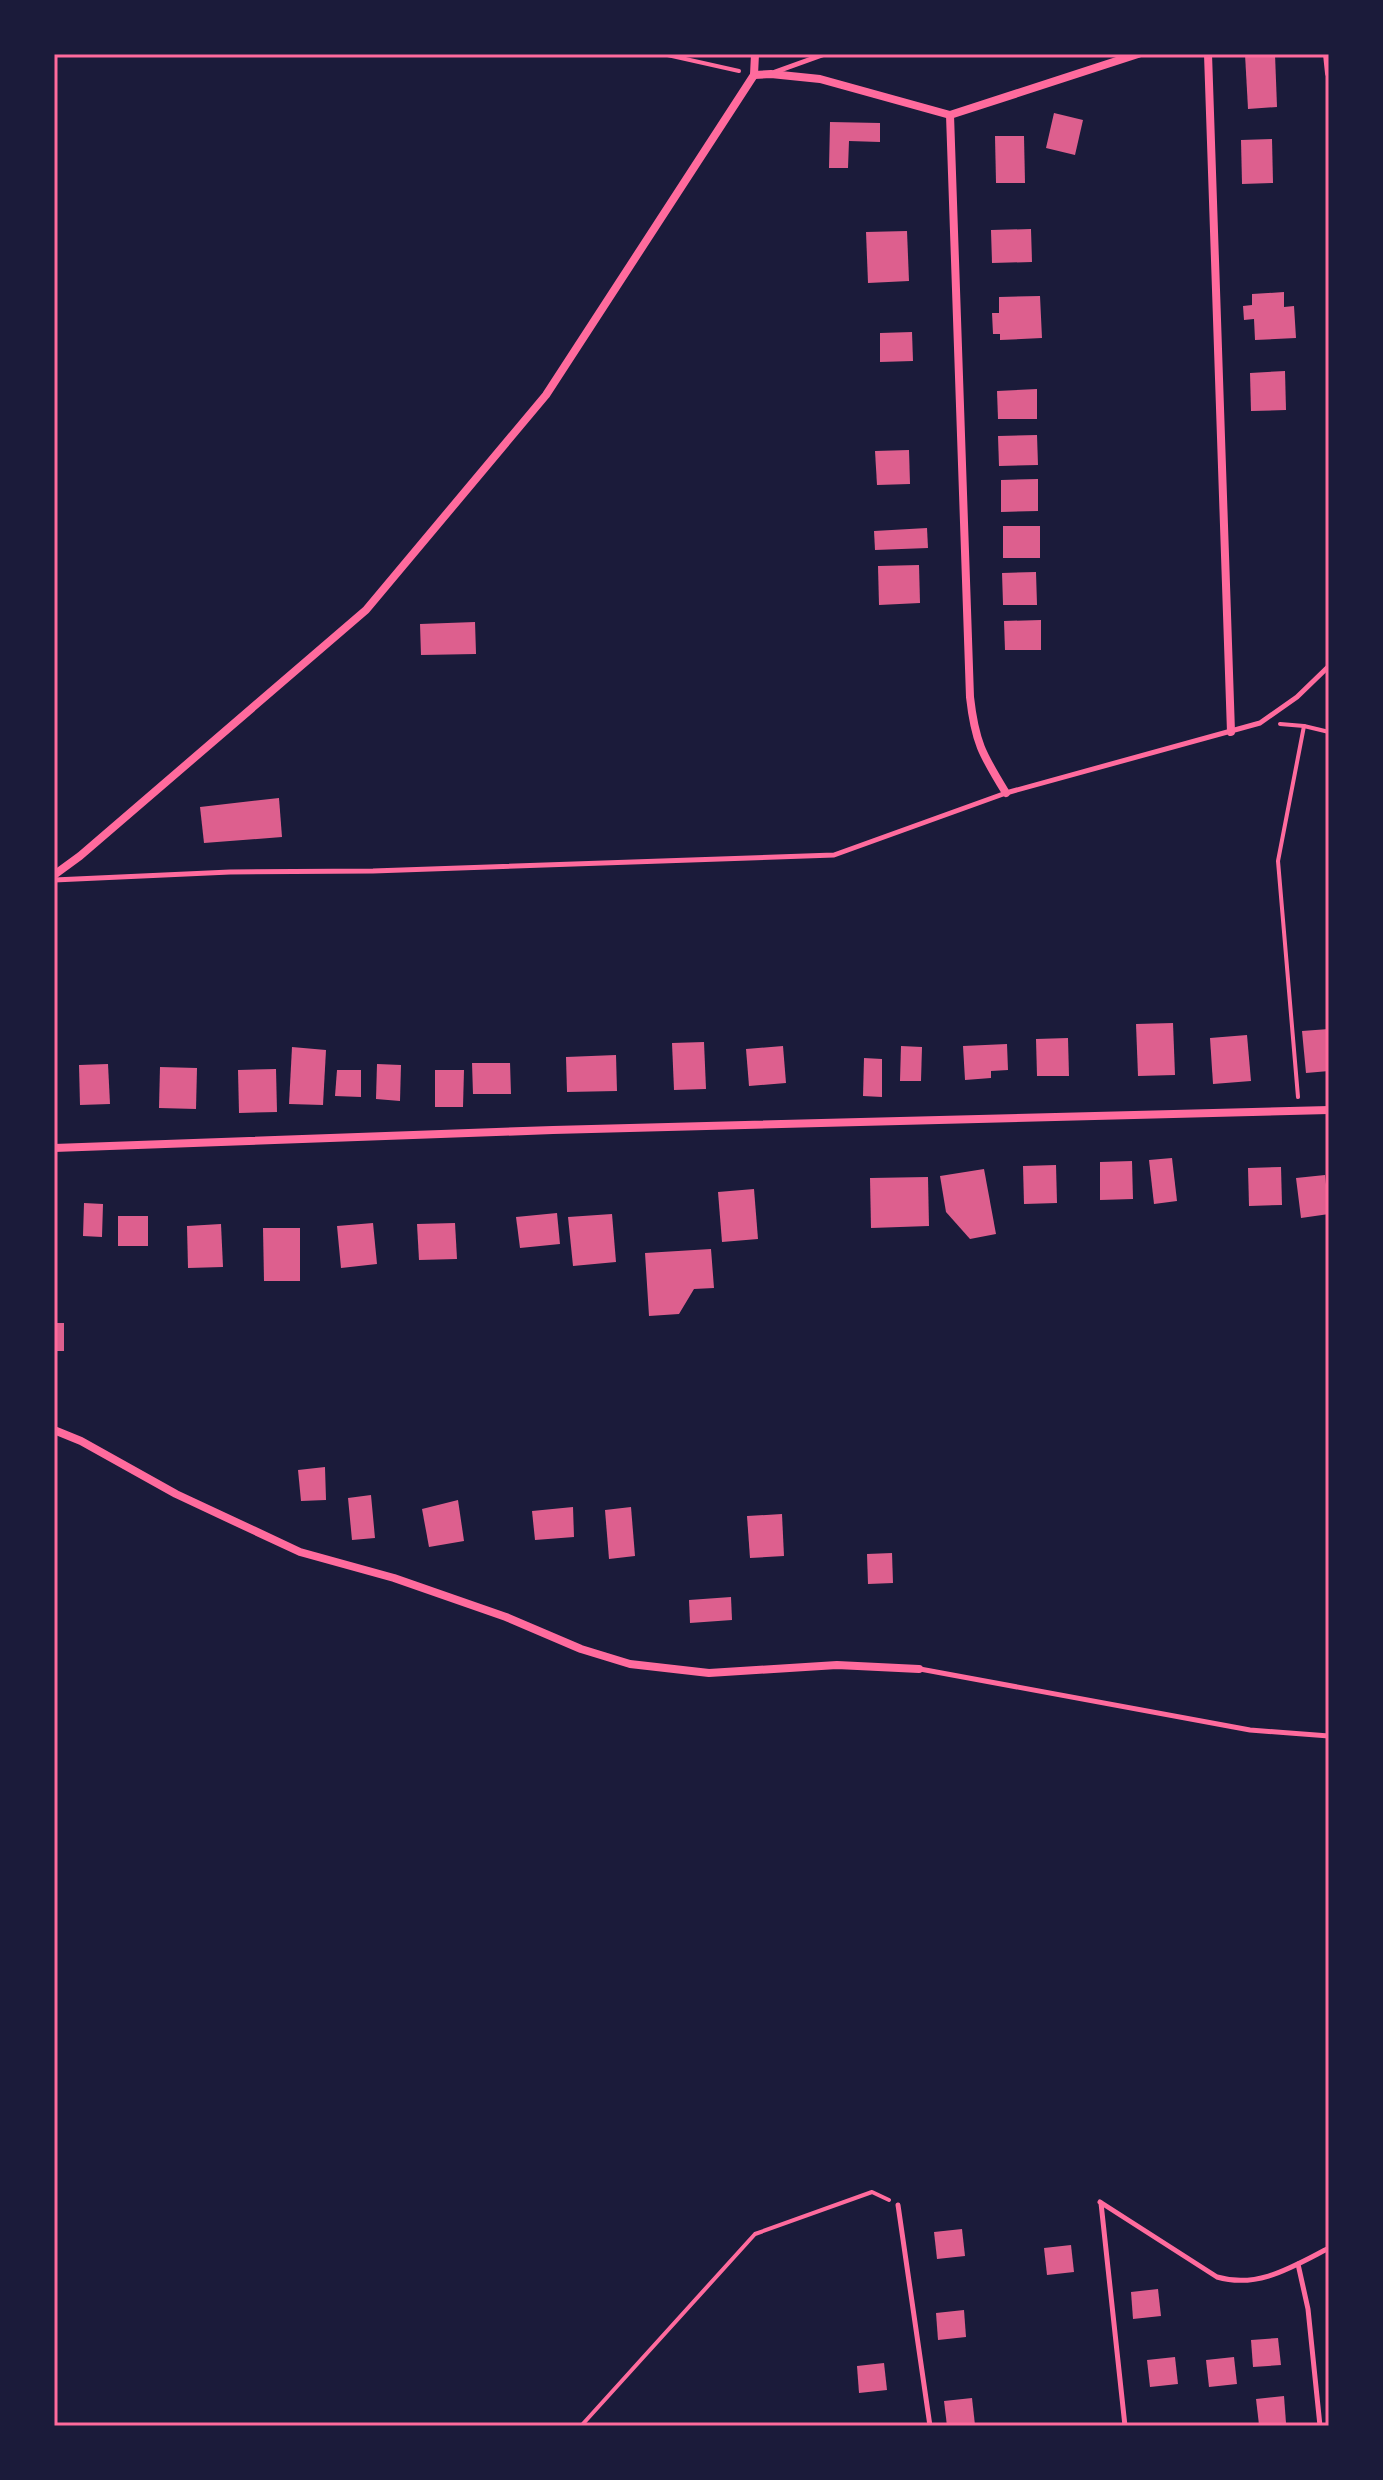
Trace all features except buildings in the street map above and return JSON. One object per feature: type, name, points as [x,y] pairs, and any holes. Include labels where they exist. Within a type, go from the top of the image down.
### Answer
[{"type":"street","points":[[54,878],[366,610],[546,395],[754,75],[755,54]]},
{"type":"street","points":[[754,75],[820,79],[950,115],[1138,54]]},
{"type":"street","points":[[1208,54],[1231,732]]},
{"type":"street","points":[[1327,54],[1329,73]]},
{"type":"street","points":[[950,115],[970,697],[973,730],[983,757],[1006,793]]},
{"type":"street","points":[[54,1148],[553,1130],[1329,1110]]},
{"type":"street","points":[[54,1430],[81,1441],[176,1494],[300,1552],[394,1578],[506,1617],[581,1649],[630,1664],[709,1673],[837,1665],[919,1669]]},
{"type":"lane","points":[[771,74],[825,54]]},
{"type":"lane","points":[[54,878],[373,871],[834,855],[1006,793],[1260,723],[1297,697],[1329,666]]},
{"type":"lane","points":[[919,1669],[1250,1730],[1329,1736]]},
{"type":"lane","points":[[1125,2426],[1100,2202],[1217,2277],[1247,2282],[1298,2264],[1329,2248]]},
{"type":"lane","points":[[898,2205],[930,2426]]},
{"type":"lane","points":[[1298,2264],[1308,2309],[1320,2426]]},
{"type":"path","points":[[663,54],[754,75]]},
{"type":"path","points":[[1260,723],[1304,726],[1329,732]]},
{"type":"path","points":[[1299,1111],[1278,861],[1304,726]]},
{"type":"path","points":[[581,2426],[755,2234],[872,2192],[898,2205]]}]
